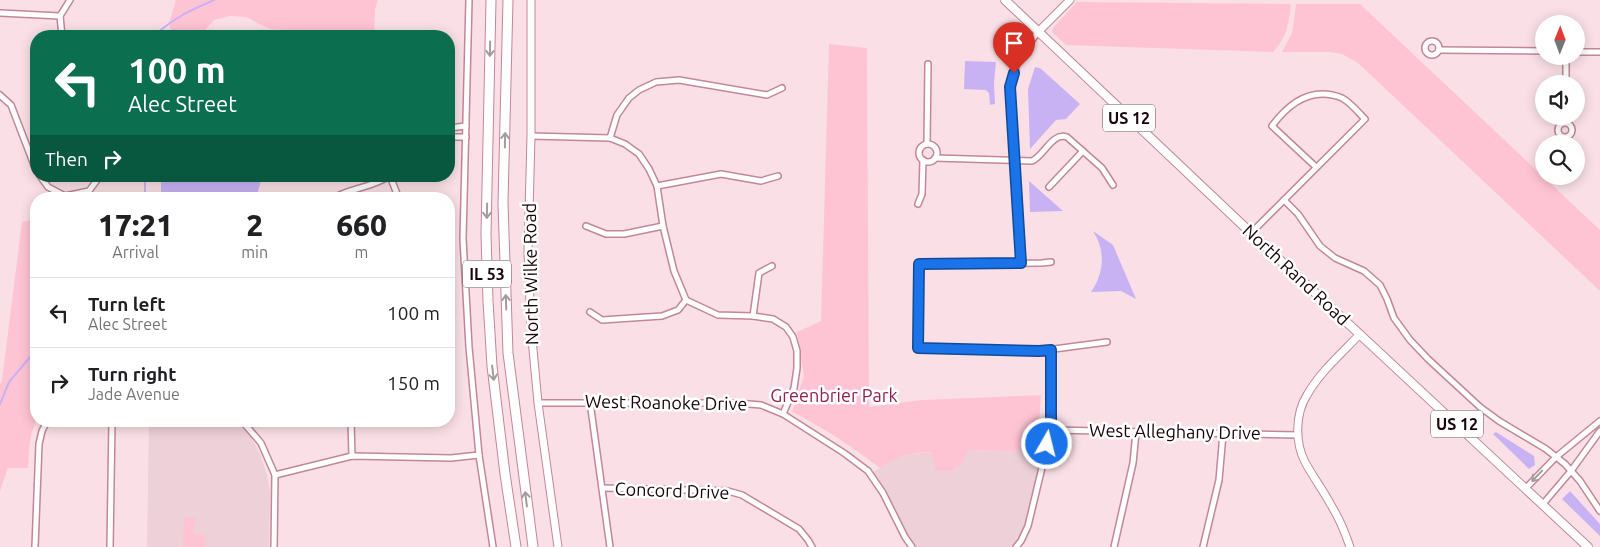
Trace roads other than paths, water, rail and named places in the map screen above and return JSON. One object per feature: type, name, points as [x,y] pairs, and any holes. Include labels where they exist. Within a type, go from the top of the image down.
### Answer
[{"type":"highway","name":"IL 53","points":[[490,0],[486,234],[488,302],[492,366],[516,547]]},
{"type":"highway","name":"IL 53","points":[[508,0],[503,203],[508,354],[533,547]]},
{"type":"main road","name":"North Rand Road","points":[[1005,0],[1251,233],[1588,547]]},
{"type":"street","points":[[61,30],[60,16],[70,0]]},
{"type":"street","points":[[468,0],[463,239],[469,347],[479,455],[493,547]]},
{"type":"street","name":"North Wilke Road","points":[[531,0],[531,136],[528,250],[531,328],[538,403],[558,547]]},
{"type":"street","points":[[1021,263],[1010,87],[1018,59],[1038,32],[1070,0]]},
{"type":"street","points":[[0,13],[60,16]]},
{"type":"street","points":[[1439,50],[1535,51]]},
{"type":"street","points":[[1585,52],[1600,52]]},
{"type":"street","points":[[927,144],[928,64]]},
{"type":"street","points":[[610,138],[617,115],[629,98],[639,90],[656,82],[679,80],[767,95],[782,88]]},
{"type":"street","points":[[1251,233],[1365,119],[1343,99],[1317,94],[1309,95],[1295,103],[1272,126],[1316,167]]},
{"type":"street","points":[[0,95],[11,105],[30,154]]},
{"type":"street","points":[[455,127],[466,126]]},
{"type":"street","points":[[923,160],[931,161],[935,158],[1032,161],[1038,158],[1057,137],[1062,135],[1102,168],[1113,185]]},
{"type":"street","points":[[531,136],[610,138],[625,144],[639,154],[657,186],[663,226],[674,271],[686,300],[718,315],[753,316],[773,319],[786,327],[794,337],[797,351],[797,368],[794,388],[783,414]]},
{"type":"street","points":[[455,138],[466,137]]},
{"type":"street","points":[[918,204],[922,194],[923,160],[920,157],[919,151],[922,146],[932,145],[936,150],[935,158]]},
{"type":"street","points":[[1049,187],[1083,151]]},
{"type":"street","points":[[657,186],[721,174],[761,182],[778,176]]},
{"type":"street","points":[[44,182],[48,187],[57,192]]},
{"type":"street","points":[[84,192],[89,191],[96,182]]},
{"type":"street","points":[[344,192],[375,182]]},
{"type":"street","points":[[1284,200],[1298,214],[1320,246],[1335,258],[1364,271],[1380,285],[1394,318],[1410,340],[1428,359],[1480,408],[1556,457],[1580,481],[1600,511]]},
{"type":"street","points":[[586,226],[606,234],[624,234],[663,226]]},
{"type":"street","points":[[1051,262],[919,264],[918,348],[1039,351],[1107,342]]},
{"type":"street","points":[[753,316],[759,273],[772,266]]},
{"type":"street","points":[[590,312],[602,320],[662,316],[678,310],[686,300]]},
{"type":"street","points":[[1350,547],[1343,526],[1332,505],[1304,460],[1298,435],[1300,411],[1306,396],[1315,382],[1360,334]]},
{"type":"street","points":[[1016,547],[1028,526],[1051,430],[1051,350]]},
{"type":"street","points":[[590,402],[610,547]]},
{"type":"street","name":"West Roanoke Drive","points":[[538,403],[737,403],[761,405],[783,414],[844,453],[868,471],[884,493],[905,538],[912,547]]},
{"type":"street","points":[[1526,488],[1556,457],[1600,421]]},
{"type":"street","points":[[35,547],[38,444],[45,427]]},
{"type":"street","points":[[110,547],[112,427]]},
{"type":"street","points":[[247,427],[261,443],[275,476],[274,547]]},
{"type":"street","points":[[351,427],[352,456]]},
{"type":"street","name":"West Alleghany Drive","points":[[1051,430],[1298,435]]},
{"type":"street","points":[[1543,504],[1571,471],[1600,431]]},
{"type":"street","points":[[1114,547],[1133,463],[1136,432]]},
{"type":"street","points":[[1203,547],[1219,480],[1223,434]]},
{"type":"street","points":[[275,476],[352,456],[450,458],[479,455]]},
{"type":"street","name":"Concord Drive","points":[[602,488],[728,491],[742,495],[799,529],[812,547]]},
{"type":"waterway","points":[[161,30],[183,14],[214,0]]},
{"type":"waterway","points":[[145,182],[145,192]]},
{"type":"waterway","points":[[0,404],[9,382],[30,357]]},
{"type":"park label","name":"Greenbrier Park","points":[[834,396]]}]
